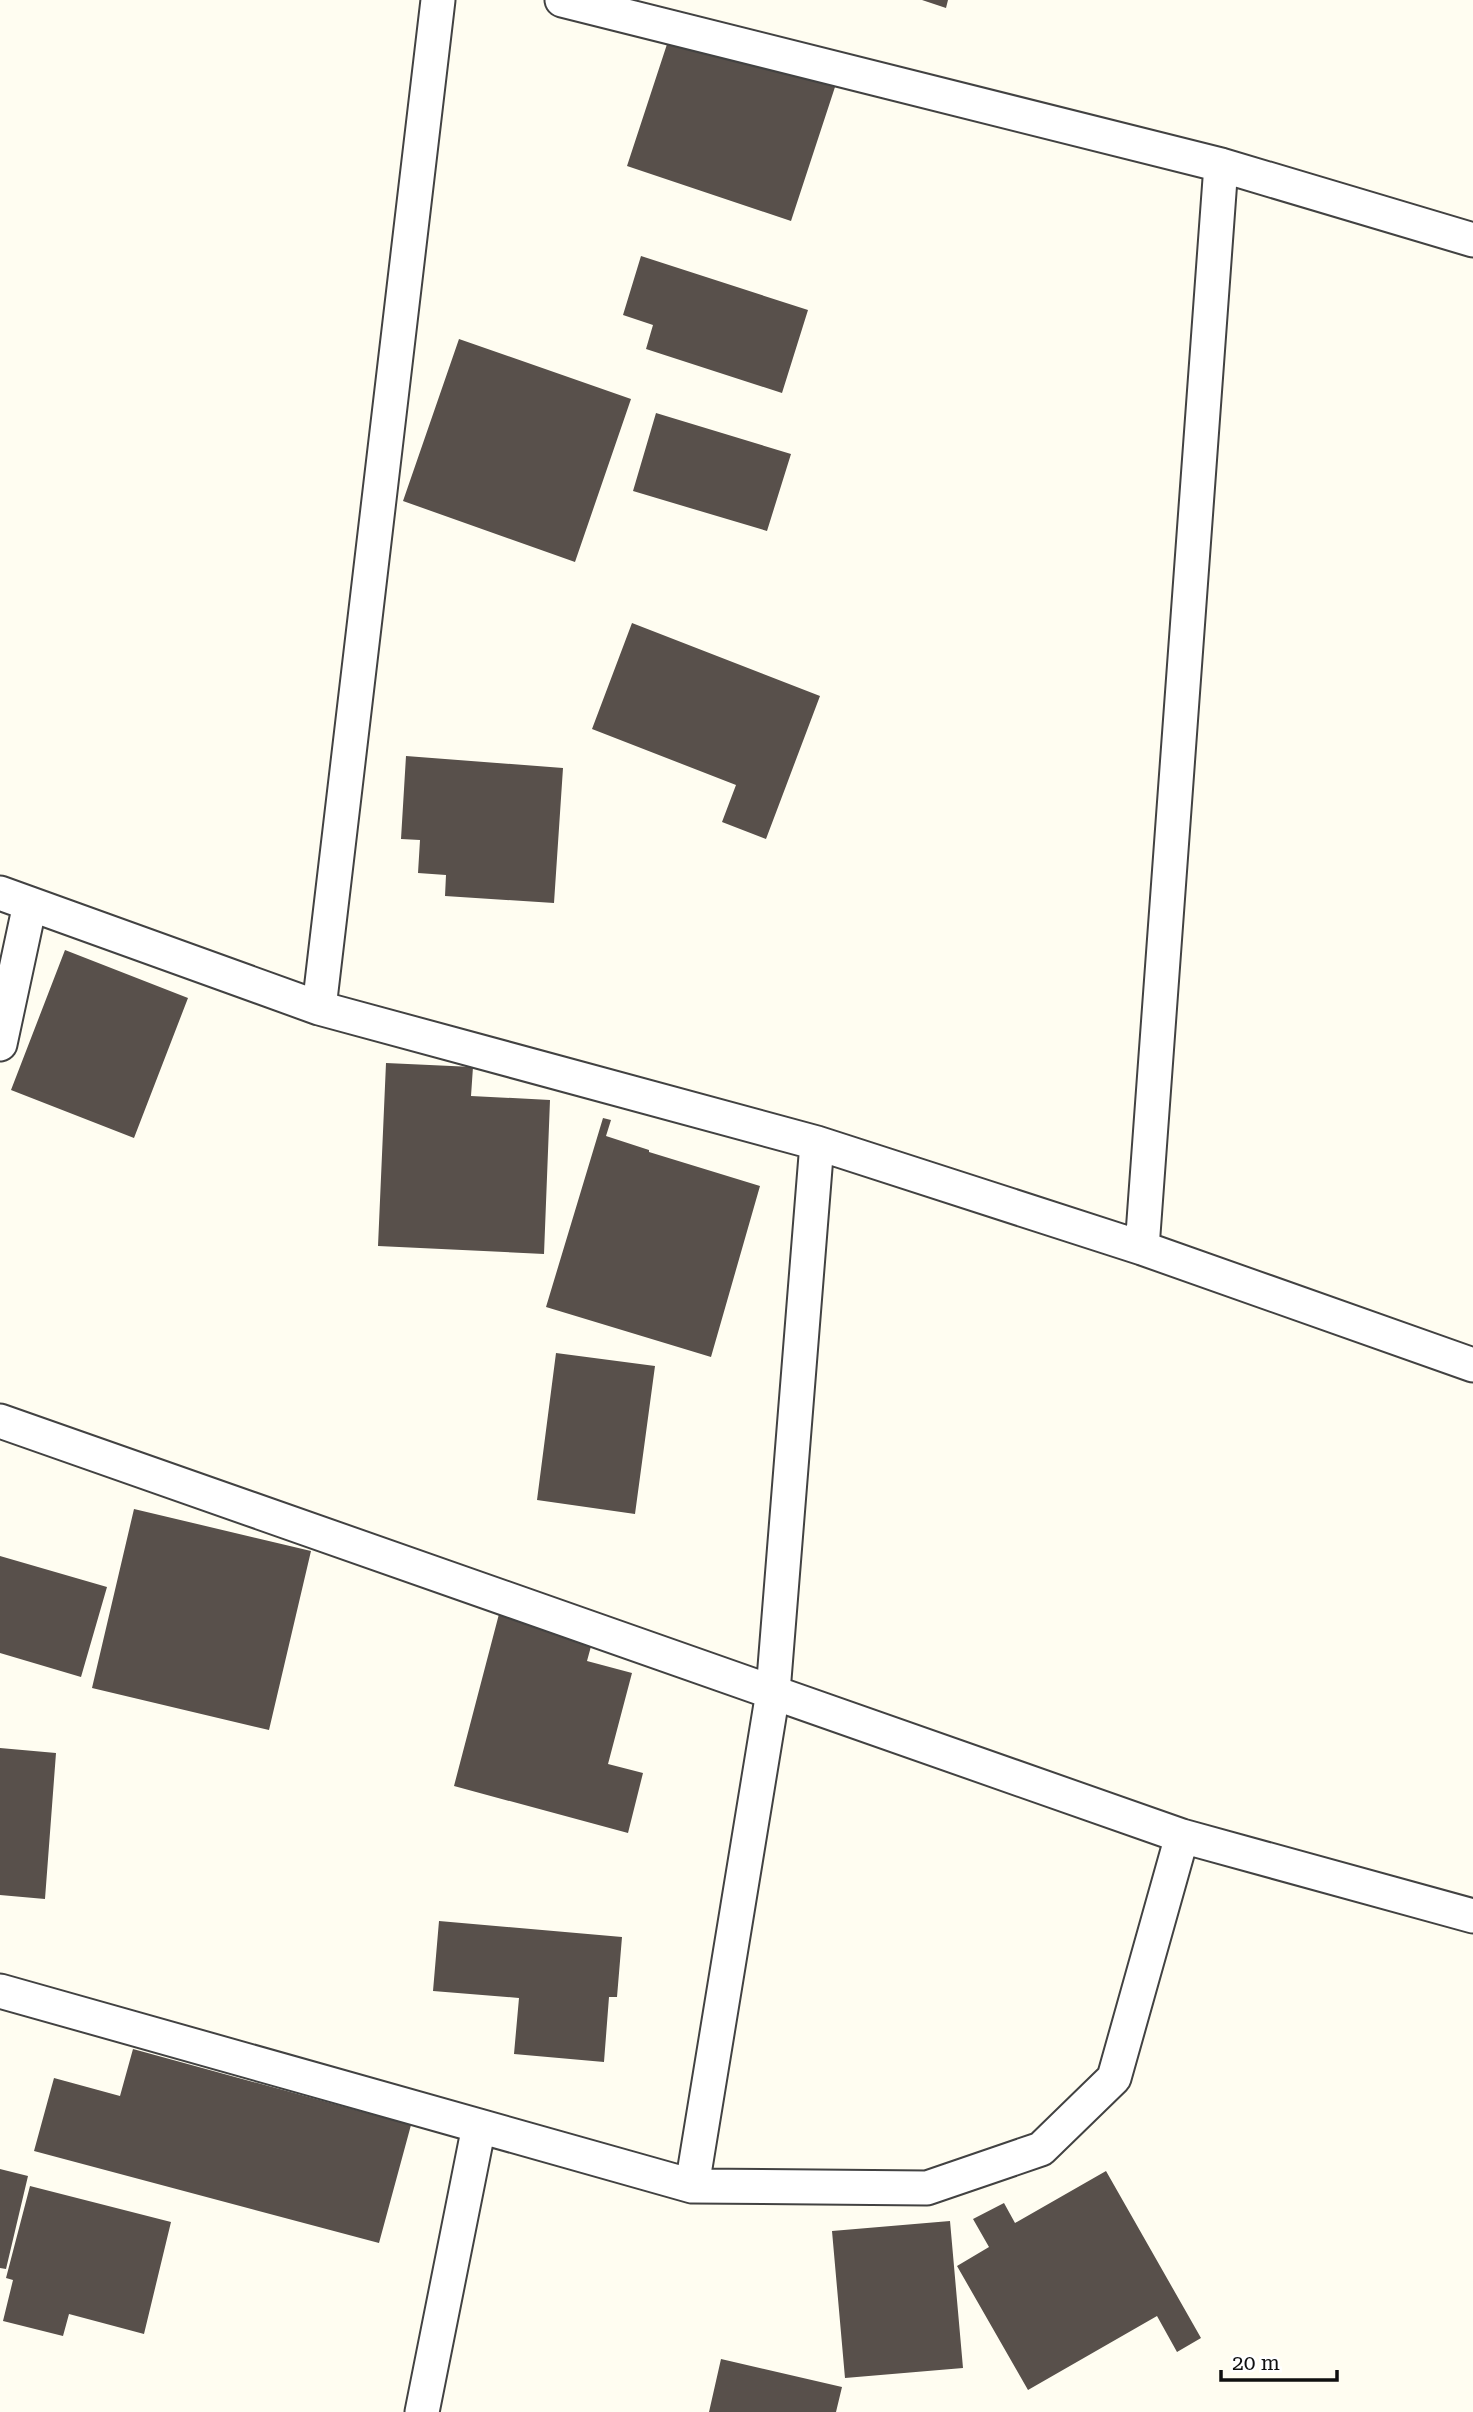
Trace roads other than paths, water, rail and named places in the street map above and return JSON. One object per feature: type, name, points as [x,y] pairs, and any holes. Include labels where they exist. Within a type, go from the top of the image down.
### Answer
[{"type":"street","points":[[319,1008],[438,0]]},
{"type":"street","points":[[562,0],[1221,165],[1473,240]]},
{"type":"street","points":[[1142,1248],[1221,165]]},
{"type":"street","points":[[0,1044],[15,898],[319,1008],[817,1143],[1142,1248],[1473,1365]]},
{"type":"street","points":[[692,2186],[773,1692],[817,1143]]},
{"type":"street","points":[[0,1421],[1182,1836],[1473,1916]]},
{"type":"street","points":[[0,1992],[692,2186],[927,2188],[1041,2149],[1114,2078],[1182,1836]]},
{"type":"street","points":[[422,2412],[479,2126]]}]
